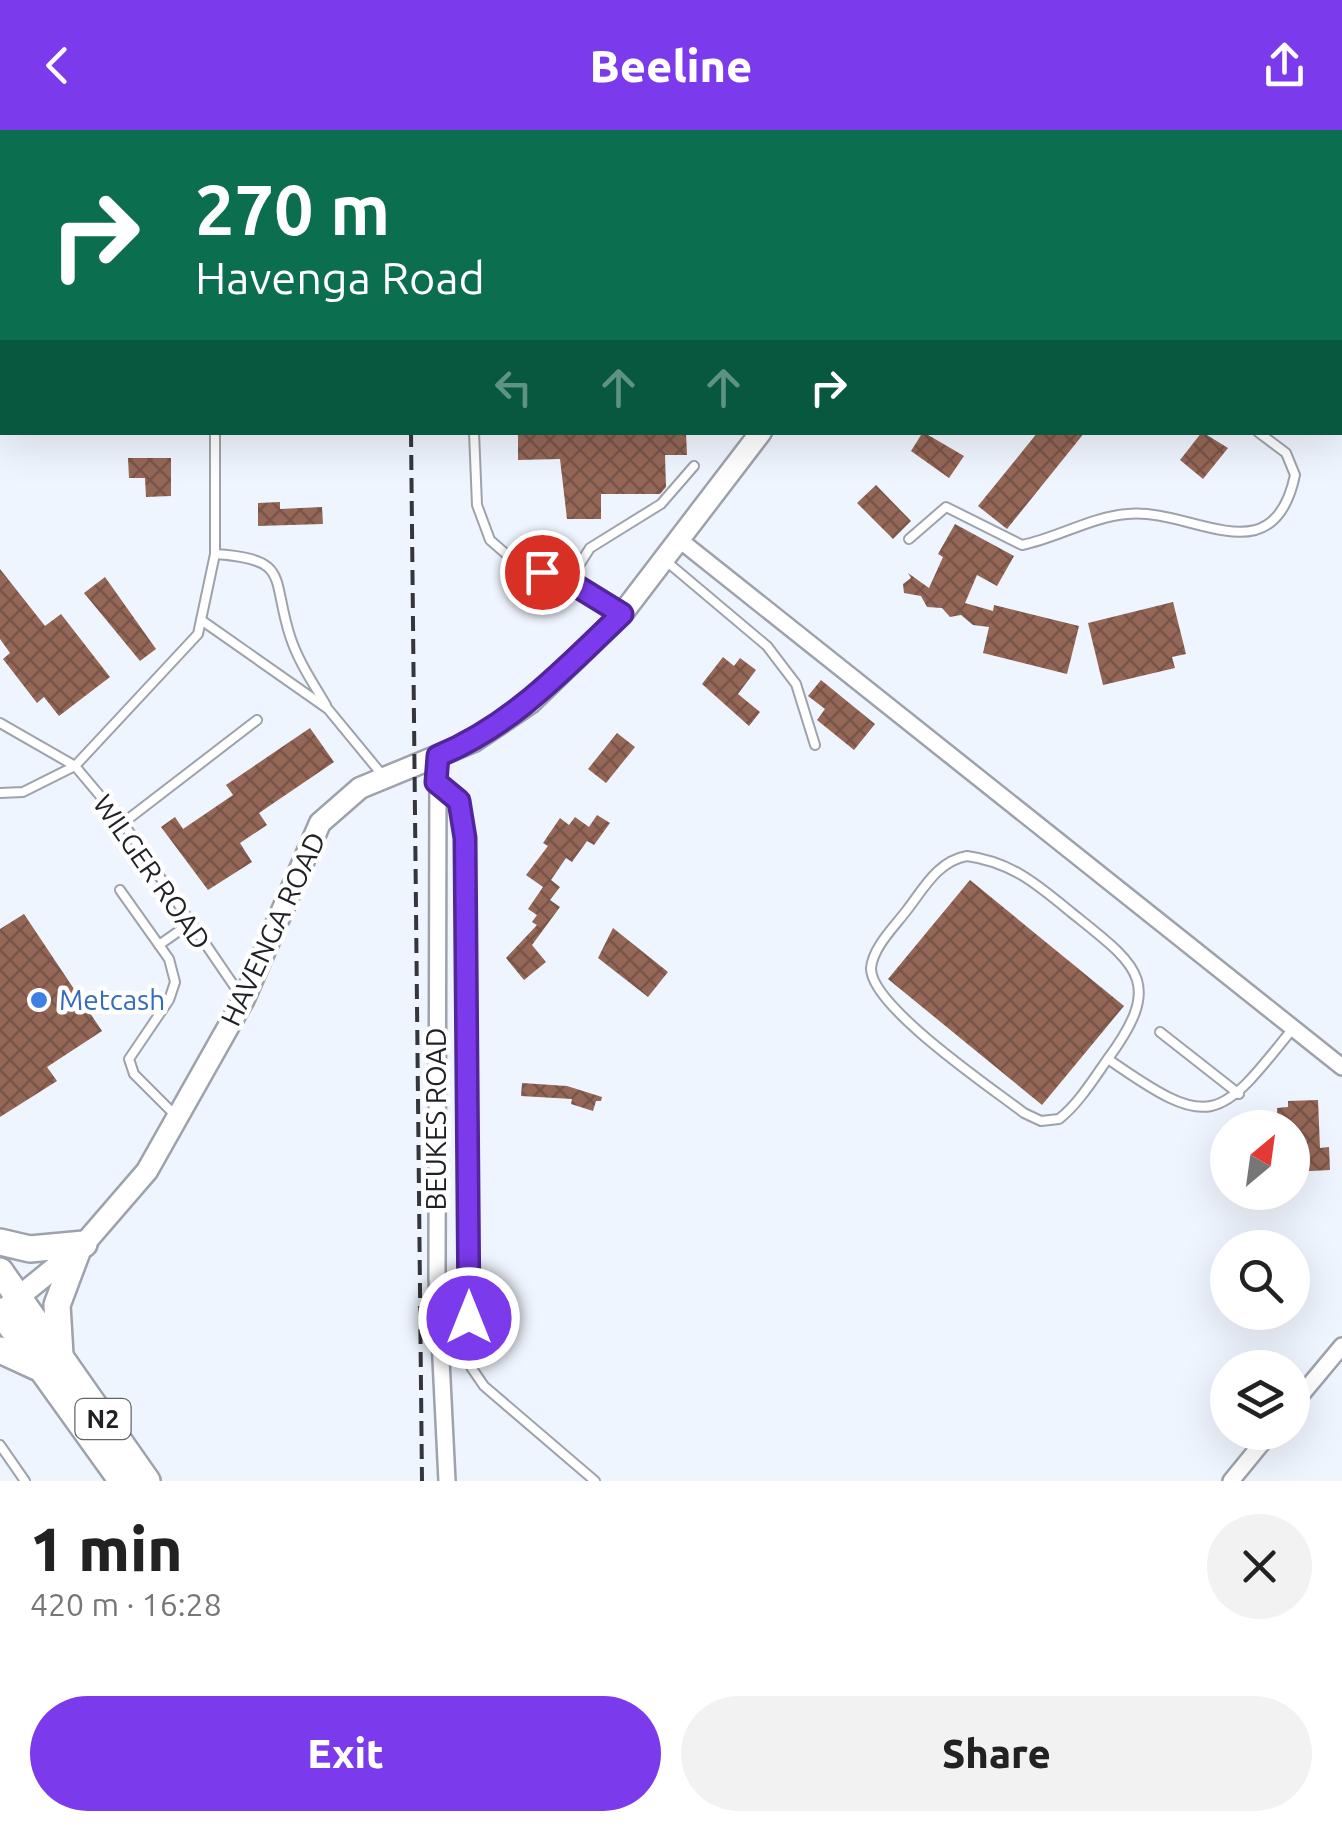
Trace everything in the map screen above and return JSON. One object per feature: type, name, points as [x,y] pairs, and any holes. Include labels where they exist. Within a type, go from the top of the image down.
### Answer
[{"type":"highway","points":[[0,1242],[30,1249],[81,1247],[58,1305],[50,1363],[0,1350]]},
{"type":"highway","name":"N2","points":[[0,1271],[6,1306],[147,1481]]},
{"type":"highway","name":"N2","points":[[50,1363],[122,1481]]},
{"type":"street","name":"HAVENGA ROAD","points":[[6,1306],[81,1247],[127,1199],[244,1000],[320,823],[342,799],[384,777],[474,741],[530,703],[622,614],[681,542],[759,435]]},
{"type":"street","points":[[681,542],[1342,1066]]},
{"type":"street","name":"BEUKES ROAD","points":[[438,756],[437,1278],[447,1481]]},
{"type":"street","points":[[1310,1384],[1342,1346]]},
{"type":"street","points":[[1231,1481],[1256,1450]]},
{"type":"lane","points":[[0,793],[23,792],[75,766],[188,647],[204,622],[215,554],[215,435]]},
{"type":"lane","points":[[474,435],[477,505],[490,540],[513,560],[570,582],[622,614]]},
{"type":"lane","points":[[909,539],[946,507],[1022,545],[1126,514],[1159,516],[1215,532],[1264,527],[1280,514],[1295,475],[1290,458],[1262,435]]},
{"type":"lane","points":[[570,582],[590,548],[661,504],[694,466]]},
{"type":"lane","points":[[215,554],[249,556],[273,568],[280,580],[297,656],[328,709],[384,777]]},
{"type":"lane","points":[[666,561],[767,646],[796,684],[815,746]]},
{"type":"lane","points":[[204,622],[328,709]]},
{"type":"lane","points":[[123,823],[257,720]]},
{"type":"lane","name":"WILGER ROAD","points":[[0,723],[75,766],[123,823],[244,1000]]},
{"type":"lane","points":[[436,782],[459,801],[465,838],[471,1367],[484,1386],[595,1481]]},
{"type":"lane","points":[[967,856],[1016,870],[1126,958],[1140,988],[1139,1006],[1108,1060],[1068,1112],[1059,1119],[1041,1121],[1024,1114],[882,996],[872,976],[875,954],[943,864],[967,856]]},
{"type":"lane","points":[[120,890],[173,967],[174,990],[129,1059],[134,1074],[178,1118]]},
{"type":"lane","points":[[160,945],[189,924]]},
{"type":"lane","points":[[1108,1060],[1184,1107],[1218,1106],[1239,1094],[1294,1028]]},
{"type":"lane","points":[[1160,1032],[1239,1094]]},
{"type":"lane","points":[[0,1445],[25,1481]]},
{"type":"building","points":[[518,435],[686,435],[687,455],[665,455],[666,487],[660,494],[601,494],[601,519],[567,519],[560,459],[518,460]]},
{"type":"building","points":[[921,435],[928,435],[964,456],[949,478],[911,451]]},
{"type":"building","points":[[1036,435],[1083,435],[1007,529],[978,506]]},
{"type":"building","points":[[1200,435],[1207,435],[1228,448],[1203,479],[1180,460]]},
{"type":"building","points":[[128,458],[171,458],[171,496],[146,497],[145,478],[129,478]]},
{"type":"building","points":[[876,485],[911,521],[893,539],[857,503]]},
{"type":"building","points":[[280,502],[280,509],[322,507],[323,524],[258,526],[258,503]]},
{"type":"building","points":[[955,524],[1014,556],[997,586],[977,575],[965,603],[993,611],[994,605],[1079,626],[1067,674],[983,653],[989,627],[973,625],[961,615],[950,617],[942,608],[927,607],[921,596],[904,593],[903,584],[911,578],[908,573],[929,588],[943,557],[938,554]]},
{"type":"building","points":[[0,569],[45,626],[61,614],[110,677],[59,716],[44,697],[37,703],[3,659],[10,653],[0,639]]},
{"type":"building","points":[[105,577],[156,649],[140,661],[84,593]]},
{"type":"building","points":[[1173,602],[1186,654],[1172,657],[1175,668],[1103,685],[1088,623]]},
{"type":"building","points":[[723,657],[734,666],[740,658],[756,670],[738,694],[760,712],[749,726],[702,684]]},
{"type":"building","points":[[821,680],[875,724],[854,750],[817,720],[825,709],[808,696]]},
{"type":"building","points":[[310,728],[334,762],[259,813],[267,825],[240,843],[252,862],[208,890],[161,827],[175,817],[183,829],[233,795],[226,785]]},
{"type":"building","points":[[617,733],[635,747],[606,783],[588,769]]},
{"type":"building","points":[[597,815],[610,823],[594,845],[587,841],[572,862],[566,858],[551,880],[560,887],[550,900],[560,907],[532,945],[546,962],[524,980],[506,958],[537,925],[532,922],[537,915],[528,909],[543,887],[526,875],[548,846],[543,843],[560,818],[569,825],[575,817],[589,827]]},
{"type":"building","points":[[970,880],[1124,1006],[1042,1105],[888,979]]},
{"type":"building","points":[[24,914],[102,1031],[47,1067],[57,1081],[0,1117],[0,929]]},
{"type":"building","points":[[613,928],[668,972],[648,997],[598,958]]},
{"type":"building","points":[[522,1083],[567,1086],[602,1097],[593,1111],[571,1104],[572,1099],[521,1096]]},
{"type":"building","points":[[1318,1100],[1320,1148],[1329,1147],[1330,1170],[1310,1171],[1310,1110],[1277,1110],[1288,1107],[1288,1101]]},
{"type":"railway","points":[[411,435],[422,1481]]},
{"type":"place","name":"Metcash","points":[[39,1000]]},
{"type":"route","points":[[469,1318],[465,838],[459,801],[448,788],[436,782],[438,756],[474,741],[530,703],[622,614],[570,582],[542,572]]}]
